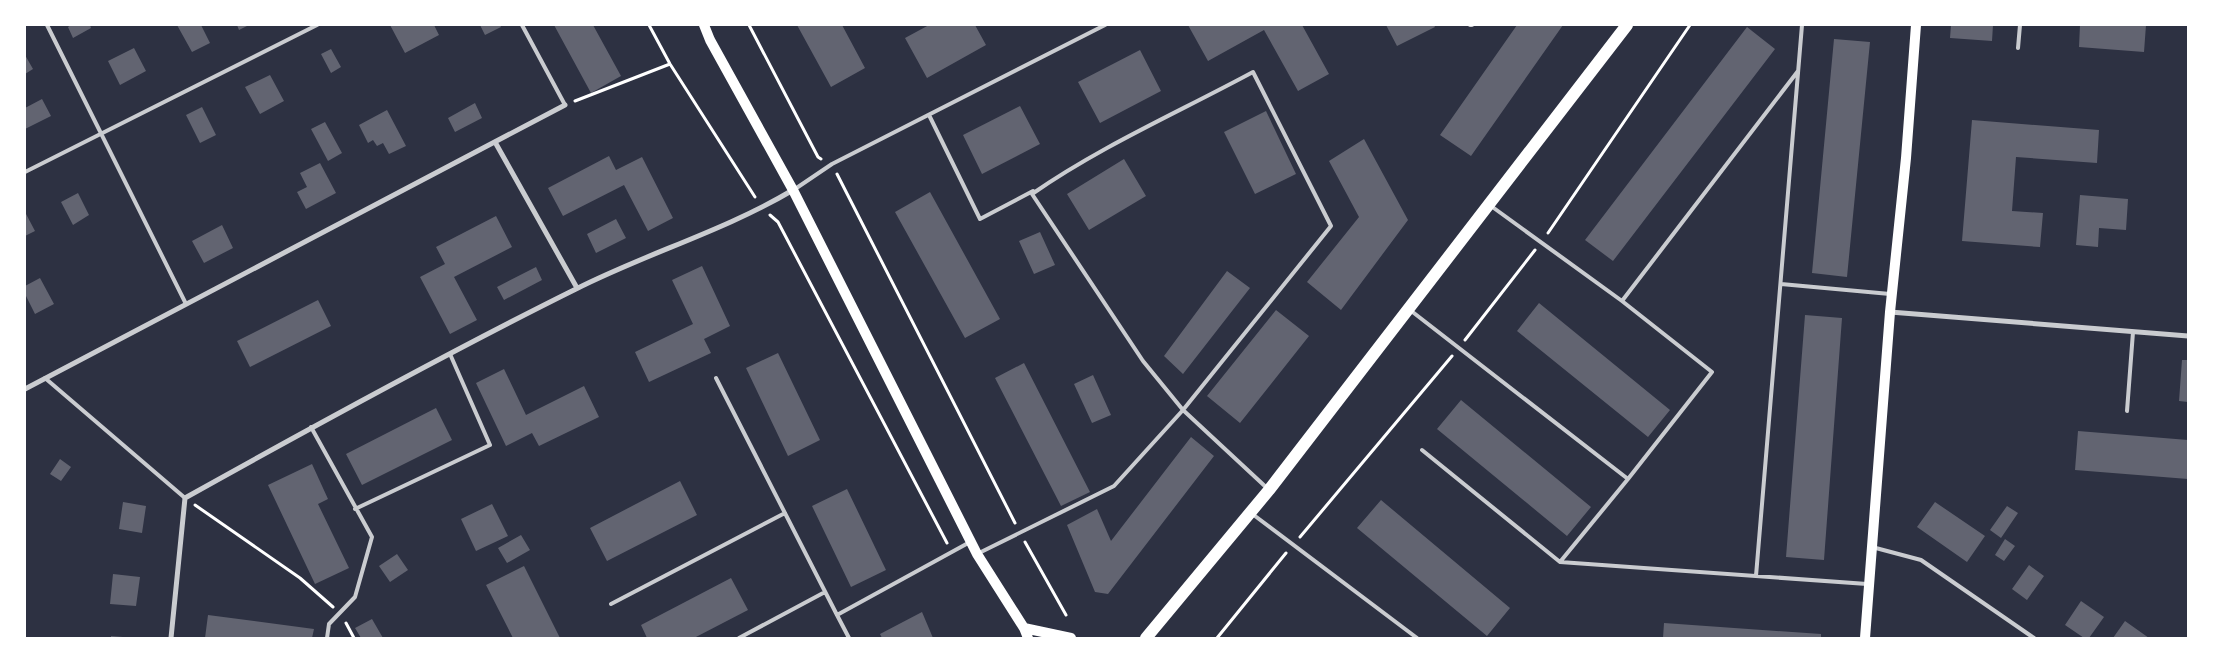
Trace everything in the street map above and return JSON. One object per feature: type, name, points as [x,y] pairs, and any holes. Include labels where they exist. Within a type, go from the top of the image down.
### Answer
[{"type":"main road","points":[[704,25],[710,40],[793,190],[976,554],[1026,633],[1071,638]]},
{"type":"main road","points":[[1146,638],[1270,490],[1627,25]]},
{"type":"main road","points":[[1866,638],[1890,312],[1906,158],[1916,25]]},
{"type":"street","points":[[25,389],[565,105]]},
{"type":"street","points":[[495,142],[577,288]]},
{"type":"street","points":[[171,638],[185,498],[311,427],[577,288],[763,208],[793,190]]},
{"type":"street","points":[[1890,312],[2188,336]]},
{"type":"lane","points":[[47,25],[186,304]]},
{"type":"lane","points":[[25,172],[317,25]]},
{"type":"lane","points":[[522,25],[565,105]]},
{"type":"lane","points":[[793,190],[832,164],[1105,25]]},
{"type":"lane","points":[[1756,576],[1802,25]]},
{"type":"lane","points":[[2018,48],[2020,25]]},
{"type":"lane","points":[[1622,302],[1798,71]]},
{"type":"lane","points":[[976,554],[1114,486],[1183,410],[1331,226],[1253,72],[1082,160],[1032,194],[1143,361],[1183,410],[1270,490]]},
{"type":"lane","points":[[929,115],[980,219],[1040,188]]},
{"type":"lane","points":[[1488,204],[1622,302],[1712,372],[1560,562]]},
{"type":"lane","points":[[1781,284],[1892,294]]},
{"type":"lane","points":[[1410,310],[1628,479]]},
{"type":"lane","points":[[2127,411],[2133,332]]},
{"type":"lane","points":[[355,510],[490,445],[450,354]]},
{"type":"lane","points":[[45,378],[185,498]]},
{"type":"lane","points":[[716,378],[849,638]]},
{"type":"lane","points":[[311,427],[355,510],[372,537],[355,598],[329,624],[327,638]]},
{"type":"lane","points":[[1422,450],[1560,562],[1870,584]]},
{"type":"lane","points":[[611,604],[785,513]]},
{"type":"lane","points":[[1251,513],[1417,638]]},
{"type":"lane","points":[[837,615],[970,542]]},
{"type":"lane","points":[[1872,547],[1921,560],[2034,638]]},
{"type":"lane","points":[[739,638],[825,592]]},
{"type":"path","points":[[649,25],[670,64],[763,208],[778,222],[951,552]]},
{"type":"path","points":[[749,25],[818,157],[832,164],[1019,532],[1066,615]]},
{"type":"path","points":[[565,105],[670,64]]},
{"type":"path","points":[[185,498],[300,578],[340,613],[354,638]]},
{"type":"building","points":[[71,25],[90,25],[91,28],[73,38],[68,27]]},
{"type":"building","points":[[177,25],[201,25],[210,43],[192,52]]},
{"type":"building","points":[[237,25],[249,25],[239,30]]},
{"type":"building","points":[[390,25],[434,25],[439,35],[405,53]]},
{"type":"building","points":[[480,25],[500,25],[501,27],[485,35]]},
{"type":"building","points":[[554,25],[593,25],[621,76],[591,93]]},
{"type":"building","points":[[797,25],[842,25],[865,68],[831,87]]},
{"type":"building","points":[[929,25],[975,25],[986,45],[927,78],[905,38]]},
{"type":"building","points":[[1188,25],[1302,25],[1329,74],[1298,91],[1264,30],[1208,61]]},
{"type":"building","points":[[1386,25],[1434,25],[1435,27],[1397,46]]},
{"type":"building","points":[[1517,25],[1563,25],[1471,156],[1440,135]]},
{"type":"building","points":[[1951,25],[1993,25],[1992,41],[1950,38]]},
{"type":"building","points":[[2080,25],[2146,25],[2144,52],[2079,47]]},
{"type":"building","points":[[1747,27],[1775,49],[1613,261],[1585,240]]},
{"type":"building","points":[[1834,39],[1870,42],[1847,277],[1812,273]]},
{"type":"building","points":[[134,48],[146,71],[120,85],[108,61]]},
{"type":"building","points":[[331,49],[341,67],[331,73],[321,54]]},
{"type":"building","points":[[1140,50],[1161,91],[1100,123],[1078,82]]},
{"type":"building","points":[[25,55],[33,69],[25,74]]},
{"type":"building","points":[[270,75],[284,101],[260,114],[245,87]]},
{"type":"building","points":[[42,99],[51,116],[25,129],[25,108]]},
{"type":"building","points":[[475,103],[482,118],[455,132],[448,118]]},
{"type":"building","points":[[1020,106],[1040,144],[982,174],[963,135]]},
{"type":"building","points":[[202,107],[216,135],[200,143],[186,115]]},
{"type":"building","points":[[387,110],[406,146],[389,154],[383,143],[377,146],[373,140],[368,143],[359,125]]},
{"type":"building","points":[[1266,111],[1296,174],[1255,194],[1224,132]]},
{"type":"building","points":[[1972,120],[2099,130],[2097,163],[2016,157],[2012,211],[2043,213],[2040,247],[1962,241]]},
{"type":"building","points":[[325,122],[342,153],[328,161],[311,129]]},
{"type":"building","points":[[1364,139],[1408,220],[1341,310],[1307,282],[1359,217],[1329,161]]},
{"type":"building","points":[[609,156],[616,170],[642,157],[673,218],[648,231],[624,185],[563,216],[548,188]]},
{"type":"building","points":[[1124,159],[1146,196],[1089,230],[1067,194]]},
{"type":"building","points":[[320,163],[336,193],[306,209],[297,192],[307,187],[300,173]]},
{"type":"building","points":[[930,192],[1000,319],[965,338],[895,212]]},
{"type":"building","points":[[78,193],[89,215],[73,225],[61,202]]},
{"type":"building","points":[[2080,195],[2128,199],[2126,230],[2099,228],[2098,247],[2076,245]]},
{"type":"building","points":[[25,212],[35,231],[25,236]]},
{"type":"building","points":[[496,216],[512,247],[454,277],[477,320],[450,334],[420,277],[445,264],[436,247]]},
{"type":"building","points":[[616,219],[626,238],[596,253],[587,234]]},
{"type":"building","points":[[222,225],[233,248],[204,263],[192,241]]},
{"type":"building","points":[[1040,232],[1055,265],[1034,274],[1019,241]]},
{"type":"building","points":[[702,266],[730,326],[704,339],[711,353],[649,382],[635,352],[693,324],[672,280]]},
{"type":"building","points":[[536,267],[542,280],[504,300],[497,287]]},
{"type":"building","points":[[1227,271],[1250,288],[1183,374],[1164,356]]},
{"type":"building","points":[[40,278],[54,304],[35,314],[25,294],[25,286]]},
{"type":"building","points":[[318,300],[331,326],[250,367],[237,341]]},
{"type":"building","points":[[1539,303],[1670,410],[1648,437],[1517,331]]},
{"type":"building","points":[[1276,310],[1309,336],[1240,423],[1207,396]]},
{"type":"building","points":[[1805,315],[1842,318],[1824,560],[1786,557]]},
{"type":"building","points":[[778,353],[820,440],[788,456],[746,368]]},
{"type":"building","points":[[2182,360],[2188,360],[2188,402],[2179,401]]},
{"type":"building","points":[[1024,363],[1090,492],[1061,506],[995,378]]},
{"type":"building","points":[[504,369],[526,415],[584,386],[599,417],[539,446],[532,433],[506,446],[476,383]]},
{"type":"building","points":[[1093,375],[1111,415],[1092,423],[1074,384]]},
{"type":"building","points":[[1461,400],[1591,507],[1567,536],[1437,429]]},
{"type":"building","points":[[436,408],[452,440],[362,485],[346,454]]},
{"type":"building","points":[[2078,431],[2188,440],[2188,479],[2075,470]]},
{"type":"building","points":[[1191,437],[1214,456],[1108,594],[1095,592],[1067,525],[1097,509],[1111,541]]},
{"type":"building","points":[[60,459],[71,467],[61,481],[50,474]]},
{"type":"building","points":[[312,464],[328,499],[318,504],[349,568],[315,584],[268,485]]},
{"type":"building","points":[[680,481],[697,515],[607,561],[590,528]]},
{"type":"building","points":[[847,489],[886,570],[851,587],[812,506]]},
{"type":"building","points":[[1381,500],[1510,608],[1487,636],[1357,528]]},
{"type":"building","points":[[123,502],[146,506],[142,533],[119,529]]},
{"type":"building","points":[[1935,502],[1985,536],[1967,562],[1917,527]]},
{"type":"building","points":[[492,504],[508,536],[476,551],[461,519]]},
{"type":"building","points":[[2007,506],[2018,513],[2001,538],[1990,530]]},
{"type":"building","points":[[521,535],[530,550],[507,563],[498,548]]},
{"type":"building","points":[[2005,539],[2015,546],[2004,561],[1995,555]]},
{"type":"building","points":[[397,554],[408,570],[390,582],[379,566]]},
{"type":"building","points":[[2029,565],[2044,576],[2027,600],[2012,589]]},
{"type":"building","points":[[524,566],[560,638],[513,638],[486,585]]},
{"type":"building","points":[[113,574],[140,577],[136,606],[110,604]]},
{"type":"building","points":[[731,578],[748,610],[694,638],[647,638],[641,625]]},
{"type":"building","points":[[2081,601],[2104,617],[2089,638],[2084,638],[2065,625]]},
{"type":"building","points":[[922,612],[933,638],[882,638],[880,634]]},
{"type":"building","points":[[208,615],[314,629],[312,638],[205,638]]},
{"type":"building","points":[[372,619],[383,638],[361,638],[355,628]]},
{"type":"building","points":[[2125,621],[2149,638],[2113,638]]},
{"type":"building","points":[[1664,623],[1821,634],[1821,638],[1663,638]]},
{"type":"building","points":[[111,636],[123,637],[123,638],[111,638]]}]
